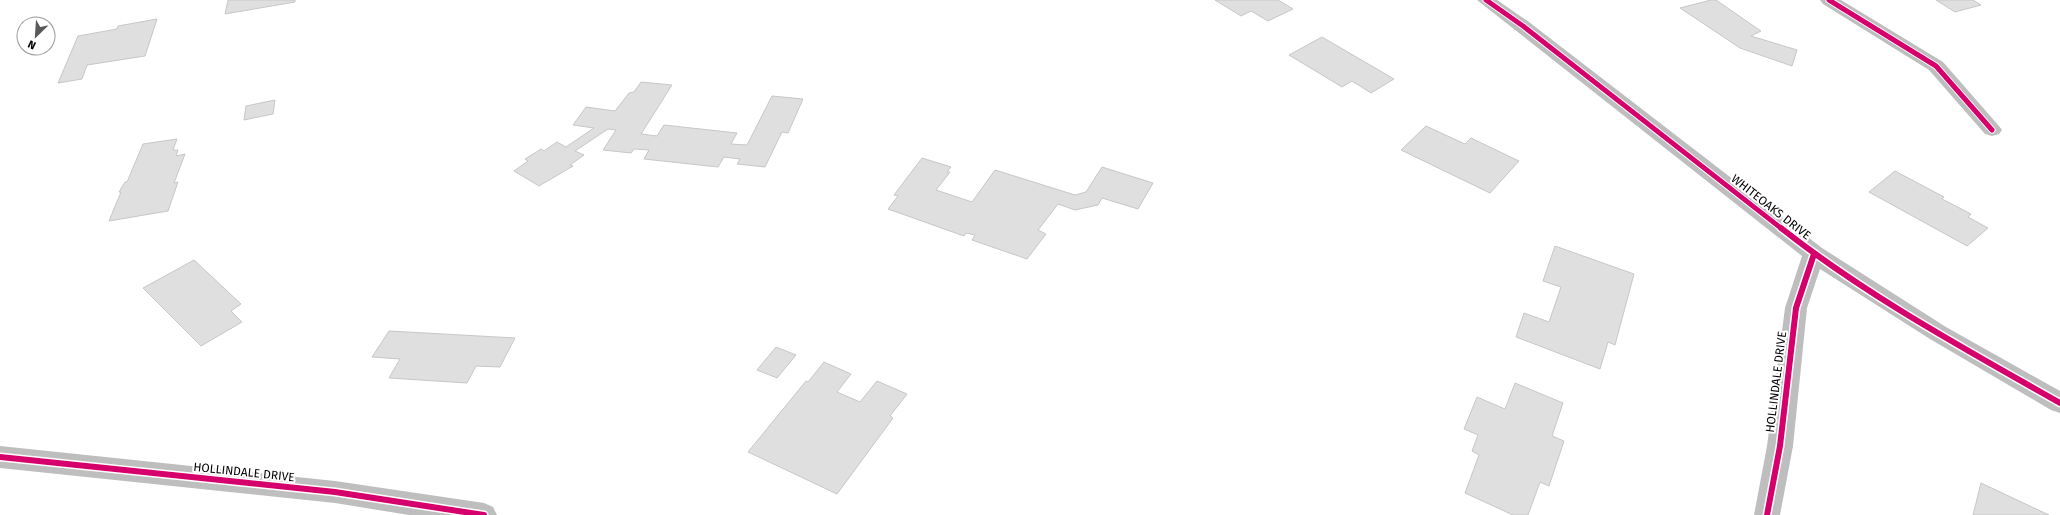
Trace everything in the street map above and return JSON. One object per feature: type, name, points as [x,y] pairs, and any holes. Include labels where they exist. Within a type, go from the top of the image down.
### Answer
[{"type":"street","name":"WHITEOAKS DRIVE","points":[[1486,0],[1523,26],[1814,254],[1938,333],[2060,403]]},
{"type":"street","points":[[1829,0],[1936,66],[1992,130]]},
{"type":"street","name":"HOLLINDALE DRIVE","points":[[1767,515],[1780,446],[1796,308],[1814,254]]},
{"type":"street","name":"HOLLINDALE DRIVE","points":[[0,457],[335,492],[484,515]]},
{"type":"building","points":[[228,0],[295,0],[295,2],[225,14]]},
{"type":"building","points":[[1215,0],[1278,0],[1293,9],[1268,21],[1251,11],[1241,16]]},
{"type":"building","points":[[1716,0],[1761,31],[1751,36],[1797,50],[1792,66],[1740,48],[1680,8]]},
{"type":"building","points":[[1936,0],[1973,0],[1981,5],[1955,12]]},
{"type":"building","points":[[157,19],[145,56],[87,65],[82,79],[58,83],[78,36],[117,29],[118,26]]},
{"type":"building","points":[[1322,37],[1394,79],[1371,93],[1352,81],[1342,87],[1289,55]]},
{"type":"building","points":[[641,82],[672,85],[641,134],[657,136],[664,125],[737,133],[731,144],[747,145],[772,96],[803,99],[788,133],[782,132],[765,167],[737,164],[740,159],[724,157],[718,167],[644,159],[649,150],[634,149],[631,153],[603,150],[616,130],[608,129],[575,151],[584,155],[570,165],[573,166],[539,186],[514,171],[528,161],[525,159],[541,149],[544,151],[557,142],[566,147],[594,128],[573,125],[586,107],[615,111],[629,93],[634,92]]},
{"type":"building","points":[[275,100],[273,114],[244,120],[246,106]]},
{"type":"building","points":[[1426,126],[1465,144],[1471,138],[1519,161],[1490,193],[1401,150]]},
{"type":"building","points":[[177,139],[173,150],[178,150],[176,156],[185,154],[174,183],[178,182],[168,211],[109,221],[121,192],[119,192],[125,182],[127,182],[143,144]]},
{"type":"building","points":[[922,158],[951,167],[947,172],[950,172],[936,190],[972,202],[995,170],[1075,195],[1086,192],[1102,167],[1153,183],[1138,209],[1102,198],[1098,205],[1075,210],[1058,204],[1038,230],[1046,234],[1027,259],[972,240],[975,235],[966,233],[964,236],[888,209],[898,196],[894,195]]},
{"type":"building","points":[[1895,171],[1944,197],[1942,199],[1971,214],[1968,217],[1988,228],[1967,246],[1869,192]]},
{"type":"building","points":[[1555,246],[1634,274],[1615,345],[1608,342],[1600,369],[1516,337],[1524,313],[1549,322],[1561,287],[1543,281]]},
{"type":"building","points":[[194,260],[241,304],[231,311],[242,322],[201,346],[143,288]]},
{"type":"building","points":[[389,331],[515,338],[500,367],[476,366],[467,383],[389,378],[400,359],[372,357]]},
{"type":"building","points":[[776,347],[796,355],[777,378],[757,370]]},
{"type":"building","points":[[824,362],[851,374],[837,392],[860,402],[877,381],[907,394],[890,416],[893,418],[837,494],[748,452],[806,381],[808,382]]},
{"type":"building","points":[[1515,383],[1563,403],[1552,436],[1564,441],[1549,486],[1540,482],[1528,515],[1513,515],[1465,493],[1479,455],[1472,451],[1478,435],[1464,429],[1477,397],[1505,409]]},
{"type":"building","points":[[1981,483],[2049,515],[1973,515]]},
{"type":"cycle path","points":[[1486,0],[1523,26],[1814,254],[1938,333],[2060,403]]},
{"type":"cycle path","points":[[1829,0],[1936,66],[1992,130]]},
{"type":"cycle path","points":[[1767,515],[1780,446],[1796,308],[1814,254]]},
{"type":"cycle path","points":[[0,457],[335,492],[484,515]]}]
